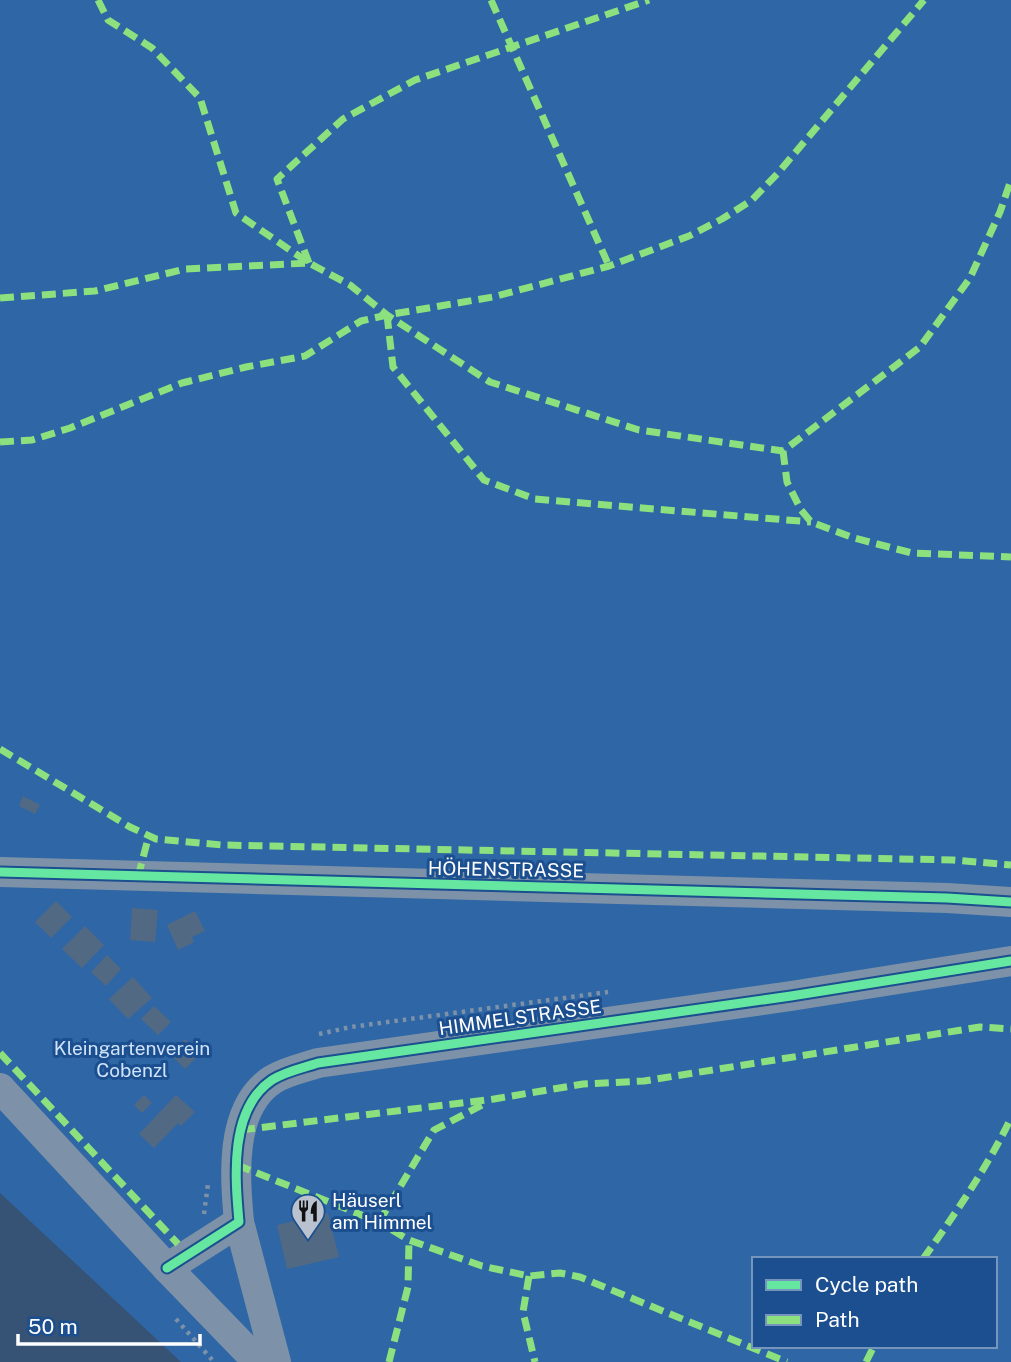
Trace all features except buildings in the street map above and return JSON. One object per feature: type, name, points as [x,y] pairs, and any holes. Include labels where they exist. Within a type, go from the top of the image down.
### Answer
[{"type":"street","name":"HÖHENSTRASSE","points":[[0,872],[1011,902]]},
{"type":"street","name":"HIMMELSTRASSE","points":[[276,1362],[239,1222],[237,1164],[245,1114],[262,1089],[286,1073],[318,1063],[791,996],[1011,961]]},
{"type":"street","points":[[0,1088],[258,1362]]},
{"type":"street","points":[[167,1268],[239,1222]]},
{"type":"path","points":[[172,1315],[214,1362]]},
{"type":"green space","name":"Kleingartenverein Cobenzl","points":[[0,0],[1011,0],[1011,1362],[181,1362],[0,1193]]},
{"type":"marked path","points":[[98,0],[108,20],[152,48],[200,98],[236,213],[309,263]]},
{"type":"marked path","points":[[491,0],[609,266]]},
{"type":"marked path","points":[[309,263],[277,179],[343,119],[415,80],[649,0]]},
{"type":"marked path","points":[[0,442],[32,440],[70,428],[182,383],[305,356],[361,321],[493,297],[609,266],[689,236],[752,200],[778,173],[924,0]]},
{"type":"marked path","points":[[0,298],[95,291],[185,269],[309,263],[350,285],[387,315],[490,382],[639,430],[783,451],[920,347],[970,278],[1000,212],[1011,180]]},
{"type":"marked path","points":[[387,315],[393,367],[484,480],[535,499],[811,522]]},
{"type":"marked path","points":[[783,451],[787,482],[801,510],[811,522],[854,538],[912,553],[1011,557]]},
{"type":"marked path","points":[[0,749],[130,827],[156,839],[222,845],[953,860],[1011,865]]},
{"type":"marked path","points":[[138,877],[149,835]]},
{"type":"marked path","points":[[241,1130],[494,1099],[583,1084],[644,1081],[980,1027],[1011,1029]]},
{"type":"marked path","points":[[0,1053],[178,1244]]},
{"type":"marked path","points":[[379,1222],[434,1130],[488,1102]]},
{"type":"marked path","points":[[924,1257],[981,1173],[1011,1118]]},
{"type":"marked path","points":[[237,1165],[379,1222],[409,1240],[482,1266],[529,1276],[560,1273],[580,1277],[752,1348]]},
{"type":"marked path","points":[[389,1362],[408,1287],[409,1240]]},
{"type":"marked path","points":[[529,1276],[523,1312],[535,1362]]},
{"type":"marked path","points":[[753,1348],[787,1362]]},
{"type":"marked path","points":[[866,1362],[873,1348]]},
{"type":"cycle path","points":[[0,872],[1011,902]]},
{"type":"cycle path","points":[[167,1268],[239,1222],[236,1165],[242,1126],[248,1108],[258,1093],[272,1080],[289,1072],[318,1063],[791,996],[1011,961]]},
{"type":"place","name":"Häuserl am Himmel","points":[[308,1241]]}]
